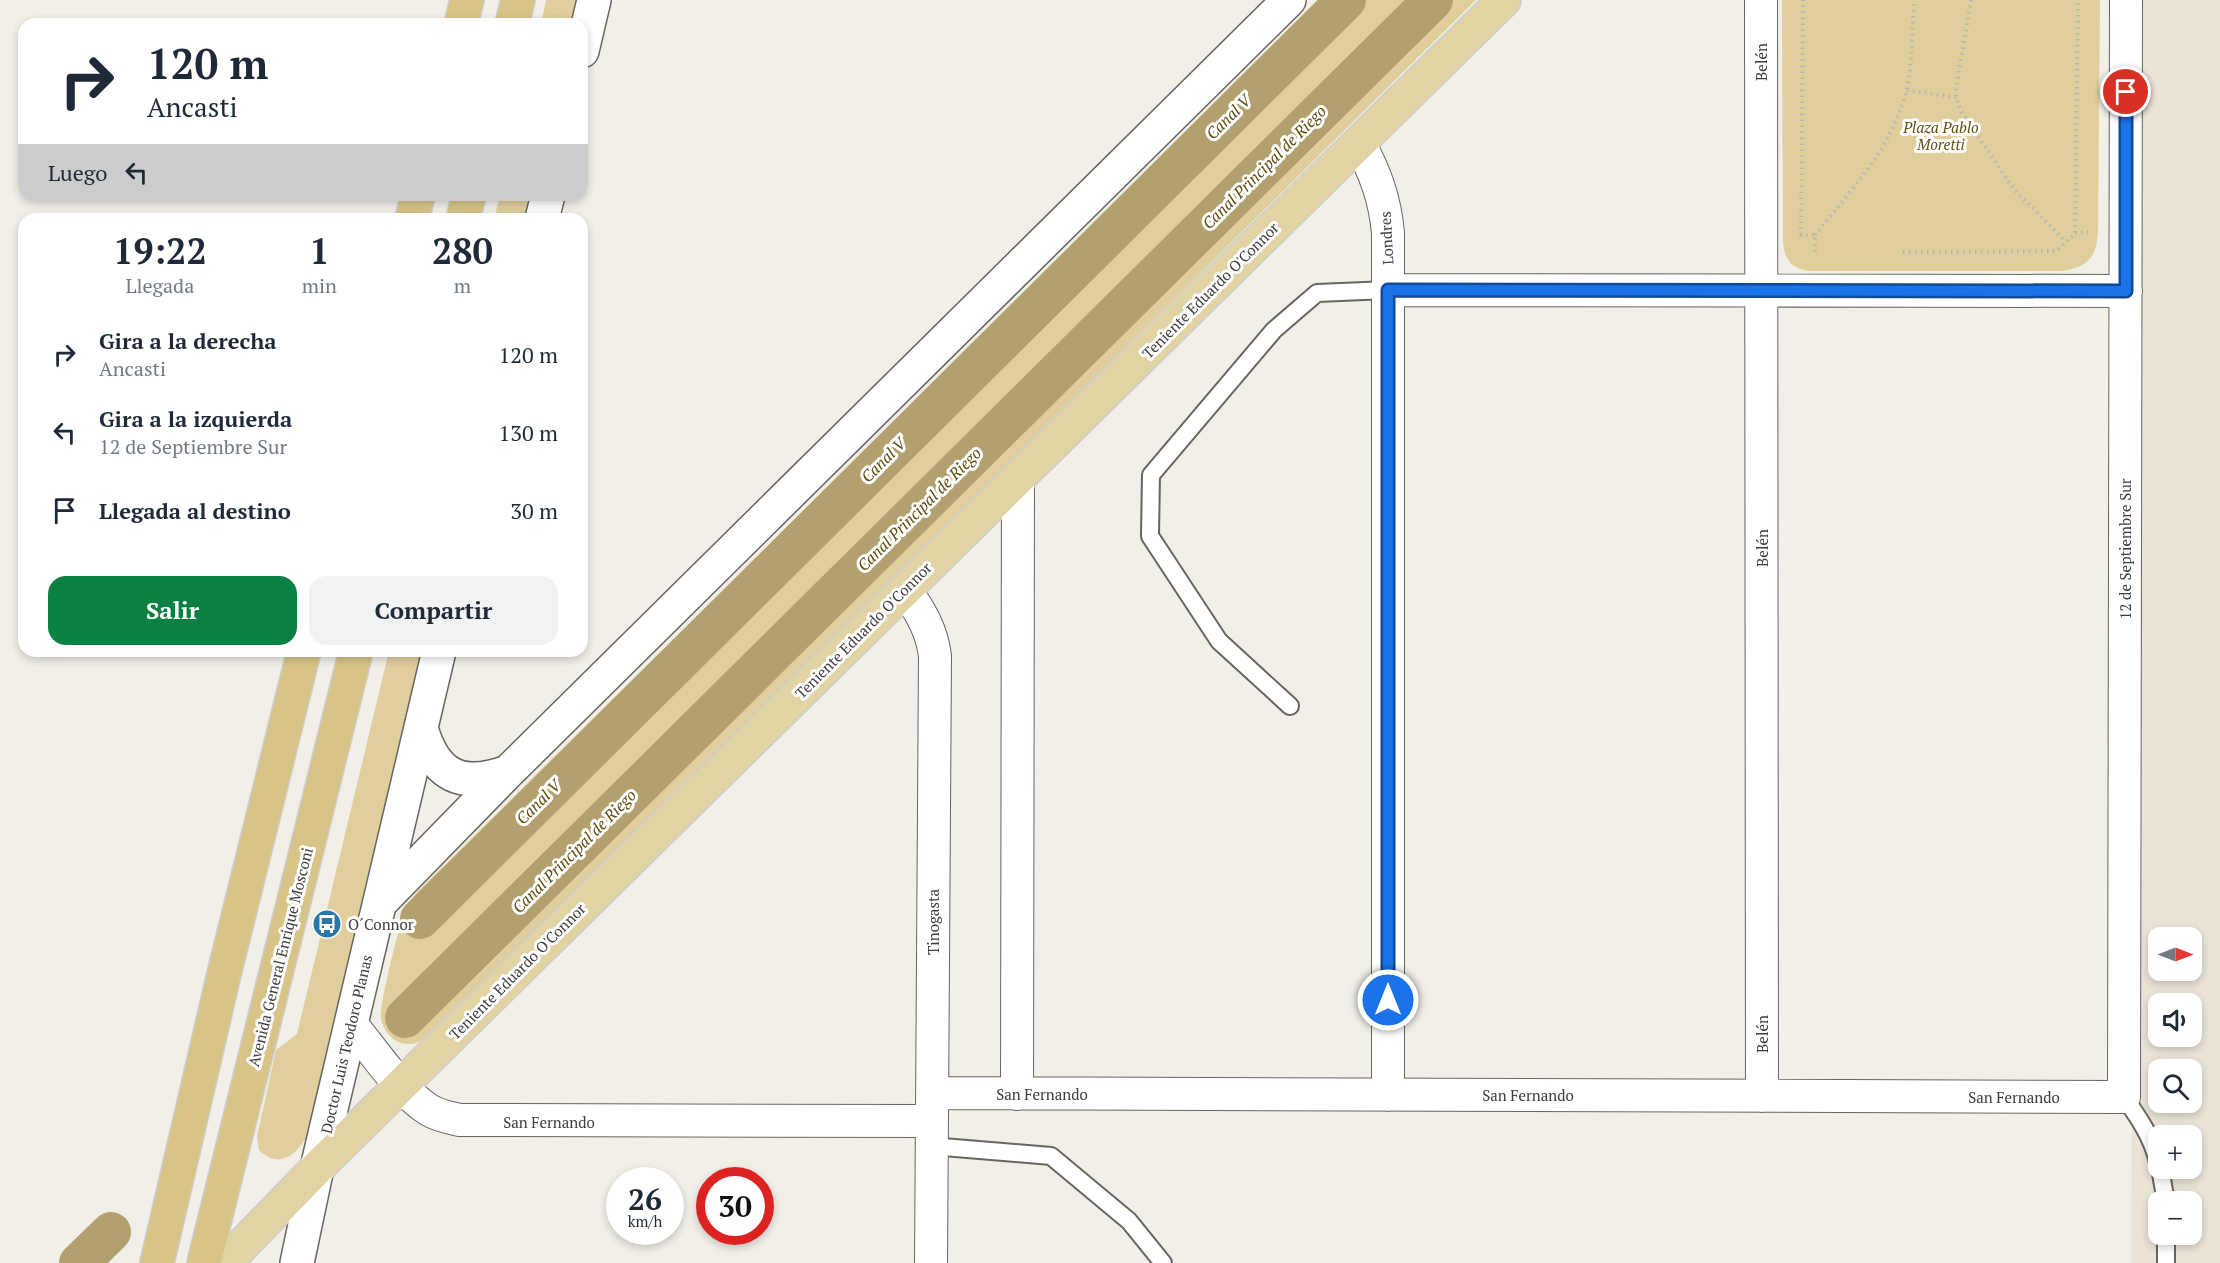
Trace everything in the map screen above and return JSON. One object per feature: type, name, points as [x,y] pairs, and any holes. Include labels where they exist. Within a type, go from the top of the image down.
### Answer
[{"type":"highway","points":[[462,18],[467,0]]},
{"type":"highway","points":[[514,18],[518,0]]},
{"type":"highway","points":[[157,1263],[224,974],[303,657]]},
{"type":"highway","name":"Avenida General Enrique Mosconi","points":[[204,1263],[355,657]]},
{"type":"main road","name":"Teniente Eduardo O'Connor","points":[[225,1263],[317,1168],[1504,0]]},
{"type":"street","points":[[588,26],[594,0]]},
{"type":"street","points":[[380,903],[508,772],[1289,0]]},
{"type":"street","name":"Belén","points":[[1761,0],[1762,1096]]},
{"type":"street","name":"12 de Septiembre Sur","points":[[2124,1097],[2126,0]]},
{"type":"street","name":"Londres","points":[[1359,143],[1374,170],[1386,211],[1388,290],[1388,1095]]},
{"type":"street","points":[[1388,290],[2126,291]]},
{"type":"street","points":[[1017,1094],[1018,478]]},
{"type":"street","name":"Tinogasta","points":[[905,589],[928,625],[935,656],[931,1263]]},
{"type":"street","name":"Doctor Luis Teodoro Planas","points":[[297,1263],[317,1168],[439,657]]},
{"type":"street","points":[[421,728],[433,758],[442,768],[454,775],[477,780],[508,772]]},
{"type":"street","name":"San Fernando","points":[[351,1024],[402,1085],[430,1111],[445,1117],[476,1122],[932,1120],[1017,1094],[2124,1097]]},
{"type":"lane","points":[[1290,706],[1219,640],[1150,536],[1151,474],[1274,330],[1317,293],[1388,290]]},
{"type":"lane","points":[[2124,1097],[2142,1121],[2148,1133]]},
{"type":"lane","points":[[932,1120],[1051,1156],[1129,1221],[1163,1263]]},
{"type":"lane","points":[[2166,1245],[2166,1263]]},
{"type":"path","points":[[1801,235],[1803,0]]},
{"type":"path","points":[[1816,291],[1815,235],[1884,146],[1893,129],[1906,90],[1914,0]]},
{"type":"path","points":[[1971,0],[1956,97],[1960,110],[2013,188],[2066,242]]},
{"type":"path","points":[[1896,252],[2057,251],[2075,233],[2078,0]]},
{"type":"path","points":[[1906,90],[1956,97]]},
{"type":"path","points":[[1761,235],[1815,235]]},
{"type":"path","points":[[1815,252],[1827,252]]},
{"type":"shaded area","points":[[2138,0],[2220,0],[2220,1263],[2131,1263]]},
{"type":"green space","points":[[546,0],[577,0],[572,18],[542,18]]},
{"type":"green space","points":[[1321,0],[1476,0],[431,1035],[413,1044],[397,1042],[391,1037],[381,1019],[383,998],[402,920],[407,906],[417,892]]},
{"type":"green space","name":"Plaza Pablo Moretti","points":[[1782,0],[2100,0],[2098,232],[2095,249],[2088,260],[2077,267],[2060,271],[1810,271],[1793,265],[1787,258],[1783,241]]},
{"type":"green space","points":[[498,201],[528,201],[526,213],[496,213]]},
{"type":"green space","points":[[388,657],[422,657],[309,1132],[300,1147],[288,1157],[274,1159],[259,1150],[257,1136],[276,1050],[297,1034]]},
{"type":"waterway","name":"Canal V","points":[[420,919],[1346,0]]},
{"type":"waterway","name":"Canal Principal de Riego","points":[[405,1018],[1433,0]]},
{"type":"waterway","name":"Canal V","points":[[79,1263],[111,1232]]},
{"type":"place","name":"O´Connor","points":[[327,924]]},
{"type":"route","points":[[1388,1000],[1388,290],[2126,291],[2126,92]]}]
